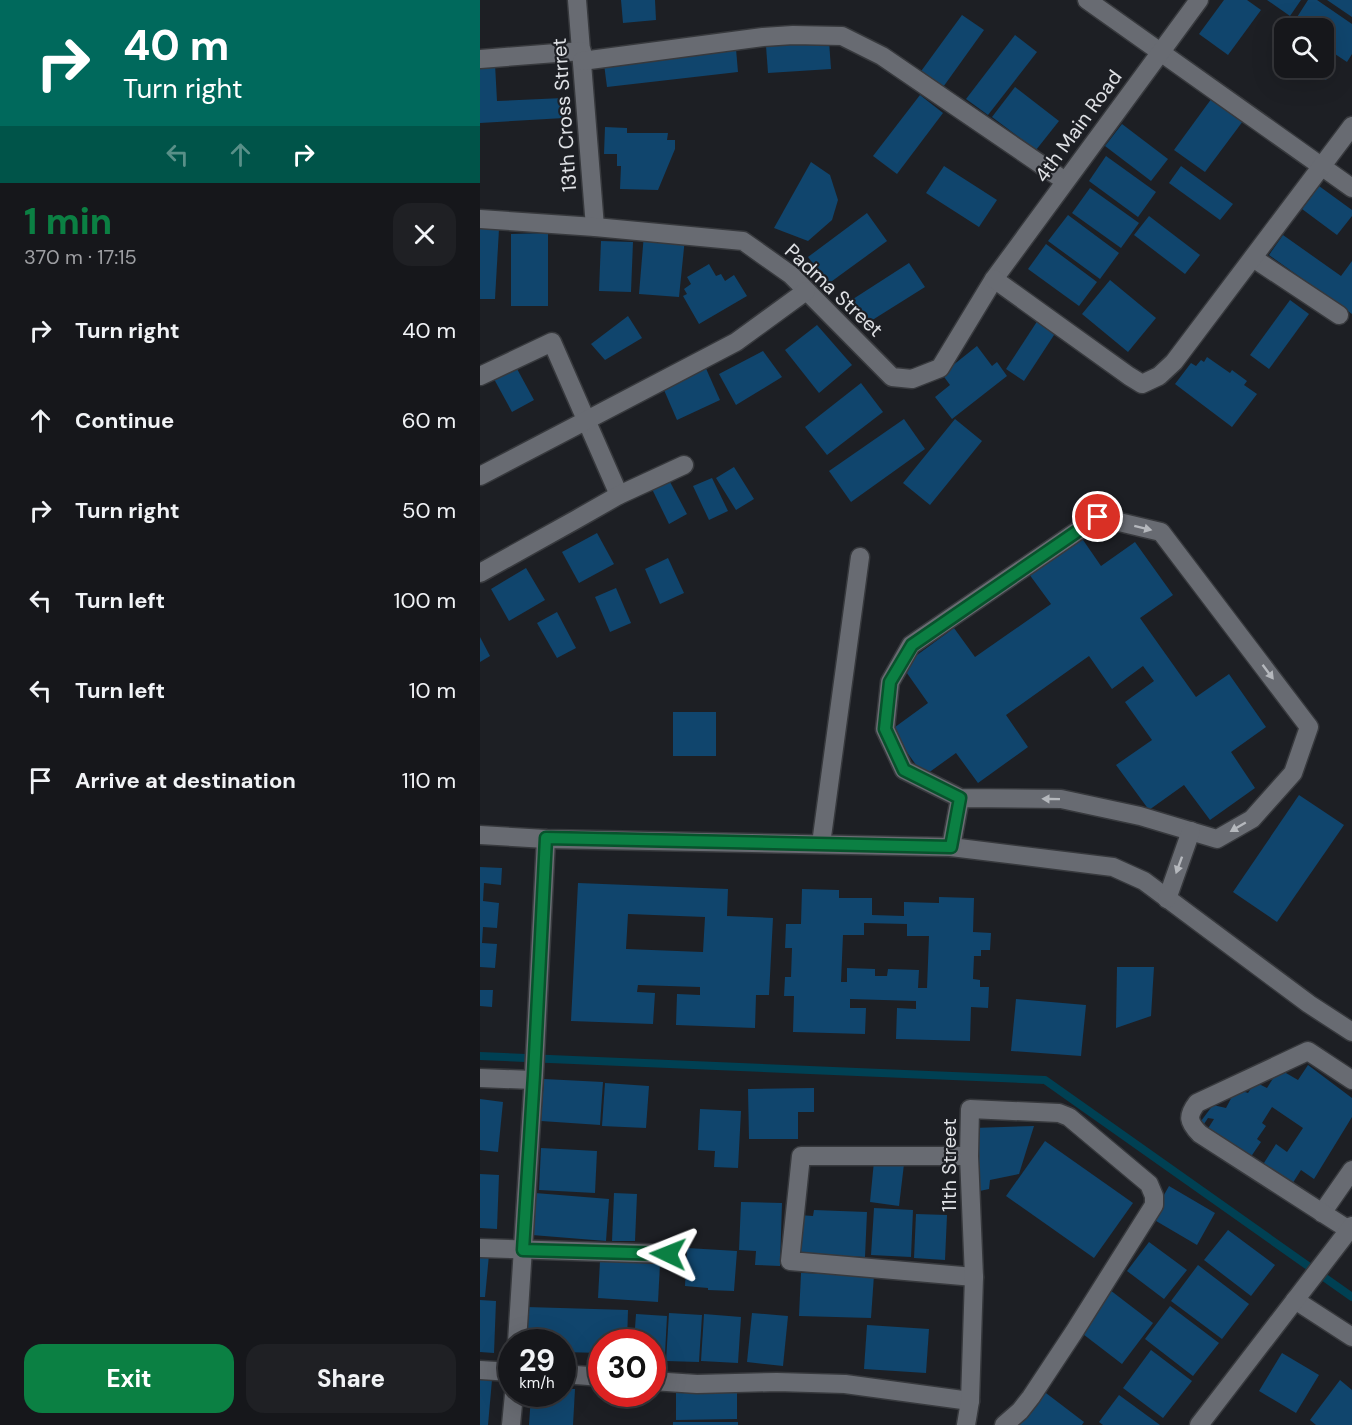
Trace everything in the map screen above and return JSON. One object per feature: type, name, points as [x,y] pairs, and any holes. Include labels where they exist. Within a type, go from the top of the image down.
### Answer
[{"type":"street","name":"13th Cross Strret","points":[[577,0],[595,227]]},
{"type":"street","points":[[1086,0],[1352,188]]},
{"type":"street","name":"4th Main Road","points":[[993,279],[1199,0]]},
{"type":"street","points":[[480,59],[582,56],[793,35],[842,36],[882,56],[1065,182]]},
{"type":"street","points":[[993,279],[1142,384],[1159,376],[1174,362],[1352,126]]},
{"type":"street","name":"Padma Street","points":[[480,219],[743,241],[791,275],[892,377],[912,379],[940,368],[993,279]]},
{"type":"street","points":[[1253,258],[1339,315]]},
{"type":"street","points":[[480,476],[736,342],[806,291]]},
{"type":"street","points":[[480,376],[552,342],[619,495]]},
{"type":"street","points":[[480,573],[619,495],[684,465]]},
{"type":"street","points":[[1098,517],[1161,532],[1309,727],[1293,773],[1252,819],[1217,839],[1140,816],[1061,799],[960,798],[904,770],[885,729],[890,682],[912,645],[1098,517]]},
{"type":"street","points":[[821,844],[860,558]]},
{"type":"street","points":[[951,847],[960,798]]},
{"type":"street","points":[[1167,899],[1191,831]]},
{"type":"street","points":[[480,835],[951,847],[1113,867],[1144,881],[1309,1004],[1352,1032]]},
{"type":"street","points":[[518,1329],[546,838]]},
{"type":"street","points":[[1342,1229],[1200,1134],[1193,1127],[1190,1112],[1197,1103],[1308,1051],[1352,1080]]},
{"type":"street","points":[[480,1078],[534,1078]]},
{"type":"street","name":"11th Street","points":[[966,1425],[970,1401],[974,1277],[969,1156],[970,1109],[1059,1113],[1069,1117],[1149,1184],[1154,1196],[1154,1205],[1031,1397],[1004,1425]]},
{"type":"street","points":[[969,1156],[801,1156],[790,1261],[974,1277]]},
{"type":"street","points":[[1199,1425],[1332,1253],[1342,1229],[1352,1170]]},
{"type":"street","points":[[480,1248],[668,1254]]},
{"type":"street","points":[[1295,1300],[1352,1337]]},
{"type":"street","points":[[480,1370],[498,1371]]},
{"type":"street","points":[[666,1382],[845,1384],[970,1401]]},
{"type":"street","points":[[511,1425],[513,1407]]},
{"type":"building","points":[[621,0],[655,0],[656,20],[623,23]]},
{"type":"building","points":[[1224,0],[1247,0],[1261,10],[1228,55],[1199,34]]},
{"type":"building","points":[[1267,0],[1301,0],[1290,16]]},
{"type":"building","points":[[1308,0],[1317,0],[1352,24],[1352,54],[1347,62],[1334,53],[1334,18],[1296,18]]},
{"type":"building","points":[[1327,0],[1352,0],[1352,17]]},
{"type":"building","points":[[962,15],[984,30],[941,90],[919,74]]},
{"type":"building","points":[[1015,35],[1037,52],[988,115],[966,99]]},
{"type":"building","points":[[829,41],[831,69],[768,73],[766,46]]},
{"type":"building","points":[[736,49],[738,72],[607,87],[604,64]]},
{"type":"building","points":[[495,64],[497,101],[563,98],[564,118],[480,123],[480,65]]},
{"type":"building","points":[[1015,87],[1059,121],[1036,150],[992,117]]},
{"type":"building","points":[[920,95],[943,113],[897,174],[873,156]]},
{"type":"building","points":[[1212,98],[1243,121],[1205,172],[1174,150]]},
{"type":"building","points":[[1122,124],[1168,159],[1151,181],[1105,146]]},
{"type":"building","points":[[605,127],[627,128],[627,133],[668,133],[667,140],[675,140],[675,149],[658,190],[620,189],[621,166],[617,166],[617,154],[604,154]]},
{"type":"building","points":[[1106,156],[1156,192],[1138,217],[1089,181]]},
{"type":"building","points":[[811,162],[830,175],[838,200],[832,220],[808,241],[774,228]]},
{"type":"building","points":[[944,166],[997,200],[979,227],[926,193]]},
{"type":"building","points":[[1181,166],[1233,204],[1220,220],[1169,183]]},
{"type":"building","points":[[1319,186],[1352,210],[1352,216],[1337,235],[1302,209]]},
{"type":"building","points":[[1090,188],[1139,223],[1121,248],[1072,213]]},
{"type":"building","points":[[867,213],[887,241],[828,284],[808,257]]},
{"type":"building","points":[[1068,215],[1119,253],[1100,279],[1048,241]]},
{"type":"building","points":[[1149,216],[1200,255],[1185,274],[1134,235]]},
{"type":"building","points":[[480,228],[499,229],[495,299],[480,299]]},
{"type":"building","points":[[548,233],[548,306],[511,306],[511,234]]},
{"type":"building","points":[[644,234],[685,238],[679,297],[639,294]]},
{"type":"building","points":[[1283,235],[1341,276],[1352,261],[1352,314],[1269,255]]},
{"type":"building","points":[[601,241],[633,242],[631,292],[599,291]]},
{"type":"building","points":[[1046,244],[1097,282],[1079,306],[1028,269]]},
{"type":"building","points":[[909,263],[925,287],[866,324],[850,301]]},
{"type":"building","points":[[709,264],[716,276],[721,274],[725,281],[734,275],[747,296],[699,324],[683,296],[687,294],[684,289],[691,284],[687,277]]},
{"type":"building","points":[[1110,280],[1156,318],[1128,352],[1082,314]]},
{"type":"building","points":[[1290,300],[1309,314],[1269,369],[1250,355]]},
{"type":"building","points":[[628,316],[642,338],[605,360],[591,344]]},
{"type":"building","points":[[1038,320],[1056,332],[1024,381],[1006,369]]},
{"type":"building","points":[[817,325],[852,365],[819,393],[785,350]]},
{"type":"building","points":[[977,346],[992,366],[997,362],[1007,376],[952,419],[935,397],[950,385],[942,374]]},
{"type":"building","points":[[763,351],[782,377],[736,405],[719,374]]},
{"type":"building","points":[[1207,357],[1230,373],[1232,370],[1247,381],[1244,385],[1257,394],[1232,427],[1175,384],[1191,363],[1196,366],[1201,360],[1204,362]]},
{"type":"building","points":[[704,364],[720,400],[677,420],[661,383]]},
{"type":"building","points":[[516,367],[534,400],[512,412],[494,379]]},
{"type":"building","points":[[861,383],[883,412],[827,455],[805,427]]},
{"type":"building","points":[[904,419],[925,449],[851,502],[829,471]]},
{"type":"building","points":[[955,419],[982,441],[930,505],[903,483]]},
{"type":"building","points":[[734,467],[754,499],[736,510],[716,478]]},
{"type":"building","points":[[712,478],[728,511],[709,520],[693,486]]},
{"type":"building","points":[[669,480],[687,514],[669,524],[652,489]]},
{"type":"building","points":[[597,533],[614,564],[579,583],[562,552]]},
{"type":"building","points":[[1081,537],[1101,566],[1135,542],[1173,595],[1140,618],[1196,697],[1229,674],[1266,727],[1231,752],[1255,788],[1210,820],[1184,785],[1149,810],[1116,765],[1152,740],[1125,702],[1154,681],[1143,666],[1112,689],[1089,656],[1006,715],[1028,747],[978,783],[956,753],[924,776],[891,730],[928,703],[902,666],[954,628],[975,657],[1051,604],[1029,574]]},
{"type":"building","points":[[668,558],[684,593],[660,604],[645,569]]},
{"type":"building","points":[[526,568],[545,600],[509,621],[491,589]]},
{"type":"building","points":[[616,588],[631,623],[610,632],[595,597]]},
{"type":"building","points":[[557,612],[576,648],[557,658],[537,623]]},
{"type":"building","points":[[480,637],[490,656],[480,662]]},
{"type":"building","points":[[673,712],[716,712],[716,756],[673,756]]},
{"type":"building","points":[[1299,795],[1344,825],[1277,922],[1233,892]]},
{"type":"building","points":[[480,867],[502,868],[501,885],[484,883],[483,901],[499,903],[497,928],[483,927],[482,943],[497,944],[495,968],[480,967]]},
{"type":"building","points":[[578,883],[728,889],[727,916],[773,918],[769,995],[756,995],[755,1028],[676,1025],[677,994],[700,995],[700,987],[638,985],[637,992],[655,993],[653,1024],[571,1021]],"holes":[[[628,914],[705,917],[703,952],[626,949]]]},
{"type":"building","points":[[802,889],[839,890],[839,898],[872,898],[872,915],[904,916],[904,902],[939,903],[939,897],[974,898],[973,932],[991,933],[990,950],[981,950],[981,956],[974,956],[973,979],[980,980],[980,987],[989,987],[988,1008],[971,1007],[970,1041],[896,1039],[897,1008],[916,1009],[916,1001],[850,999],[850,1008],[866,1008],[865,1034],[793,1032],[794,996],[784,996],[785,977],[791,977],[792,948],[785,948],[786,924],[801,924]],"holes":[[[864,923],[907,924],[907,936],[929,936],[927,988],[918,988],[919,970],[888,969],[887,976],[875,976],[875,969],[847,968],[847,982],[841,982],[843,935],[864,935]]]},
{"type":"building","points":[[1117,967],[1154,967],[1151,1016],[1116,1028]]},
{"type":"building","points":[[480,990],[493,990],[492,1007],[480,1006]]},
{"type":"building","points":[[1016,999],[1086,1005],[1081,1056],[1011,1051]]},
{"type":"building","points":[[1308,1065],[1352,1098],[1352,1117],[1314,1179],[1301,1170],[1289,1189],[1262,1166],[1276,1144],[1287,1152],[1303,1128],[1272,1107],[1262,1123],[1266,1126],[1257,1139],[1261,1142],[1250,1158],[1207,1130],[1214,1119],[1208,1118],[1204,1124],[1201,1121],[1213,1105],[1226,1108],[1236,1089],[1248,1093],[1255,1082],[1267,1088],[1279,1069],[1298,1080]]},
{"type":"building","points":[[544,1079],[603,1082],[600,1125],[541,1121]]},
{"type":"building","points":[[605,1083],[649,1086],[646,1128],[602,1126]]},
{"type":"building","points":[[814,1088],[814,1112],[798,1112],[798,1139],[749,1139],[748,1089]]},
{"type":"building","points":[[480,1099],[503,1102],[498,1152],[480,1150]]},
{"type":"building","points":[[700,1109],[741,1111],[738,1168],[714,1167],[715,1151],[698,1150]]},
{"type":"building","points":[[1034,1126],[1019,1174],[990,1180],[989,1189],[975,1192],[973,1128]]},
{"type":"building","points":[[1045,1141],[1133,1203],[1094,1258],[1006,1196]]},
{"type":"building","points":[[541,1148],[597,1151],[595,1193],[539,1190]]},
{"type":"building","points":[[874,1161],[904,1164],[899,1206],[870,1202]]},
{"type":"building","points":[[480,1174],[499,1175],[497,1229],[480,1228]]},
{"type":"building","points":[[1169,1186],[1215,1213],[1197,1245],[1151,1218]]},
{"type":"building","points":[[535,1193],[609,1199],[606,1241],[532,1235]]},
{"type":"building","points":[[614,1193],[637,1194],[635,1241],[612,1241]]},
{"type":"building","points":[[741,1202],[782,1203],[780,1266],[755,1265],[756,1251],[739,1250]]},
{"type":"building","points":[[874,1208],[913,1210],[911,1257],[871,1255]]},
{"type":"building","points":[[814,1210],[867,1212],[865,1257],[797,1254],[799,1215],[813,1216]]},
{"type":"building","points":[[916,1214],[947,1215],[945,1260],[914,1258]]},
{"type":"building","points":[[1228,1230],[1275,1265],[1251,1296],[1204,1260]]},
{"type":"building","points":[[1149,1242],[1187,1270],[1164,1299],[1127,1271]]},
{"type":"building","points":[[687,1248],[737,1251],[734,1291],[685,1286]]},
{"type":"building","points":[[480,1254],[489,1255],[485,1297],[480,1297]]},
{"type":"building","points":[[600,1261],[660,1264],[658,1302],[598,1298]]},
{"type":"building","points":[[1198,1265],[1249,1304],[1222,1339],[1171,1301]]},
{"type":"building","points":[[801,1273],[874,1275],[871,1318],[799,1316]]},
{"type":"building","points":[[1110,1290],[1153,1323],[1122,1364],[1079,1331]]},
{"type":"building","points":[[480,1300],[496,1301],[494,1353],[480,1352]]},
{"type":"building","points":[[1170,1306],[1219,1343],[1193,1376],[1145,1339]]},
{"type":"building","points":[[527,1307],[628,1310],[627,1329],[588,1329],[588,1353],[576,1352],[576,1329],[526,1329]]},
{"type":"building","points":[[669,1313],[702,1315],[699,1362],[666,1361]]},
{"type":"building","points":[[752,1313],[788,1316],[783,1366],[747,1362]]},
{"type":"building","points":[[636,1314],[667,1316],[666,1335],[666,1329],[635,1329]]},
{"type":"building","points":[[704,1314],[741,1317],[738,1363],[701,1361]]},
{"type":"building","points":[[867,1325],[929,1329],[926,1373],[864,1369]]},
{"type":"building","points":[[1151,1350],[1192,1381],[1163,1418],[1123,1388]]},
{"type":"building","points":[[1282,1353],[1319,1375],[1296,1413],[1259,1391]]},
{"type":"building","points":[[480,1379],[492,1380],[488,1425],[480,1425]]},
{"type":"building","points":[[1340,1380],[1352,1390],[1352,1425],[1316,1425],[1310,1420]]},
{"type":"building","points":[[737,1388],[737,1419],[676,1420],[676,1389]]},
{"type":"building","points":[[1042,1390],[1084,1422],[1082,1425],[1015,1425]]},
{"type":"building","points":[[1119,1395],[1160,1425],[1103,1425],[1099,1422]]},
{"type":"building","points":[[530,1407],[574,1407],[573,1425],[529,1425]]},
{"type":"building","points":[[673,1422],[738,1422],[738,1425],[673,1425]]},
{"type":"waterway","points":[[480,1056],[1045,1080],[1352,1297]]},
{"type":"route","points":[[668,1254],[523,1250],[546,838],[951,847],[960,798],[904,770],[885,729],[890,682],[912,645],[1098,517]]}]
